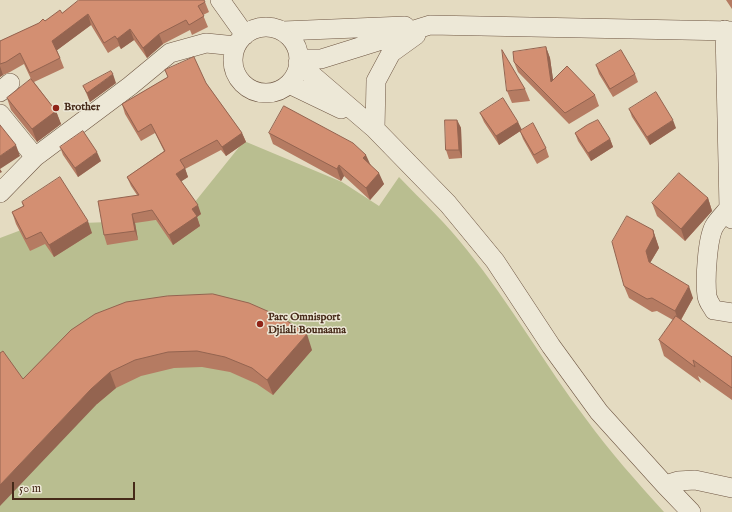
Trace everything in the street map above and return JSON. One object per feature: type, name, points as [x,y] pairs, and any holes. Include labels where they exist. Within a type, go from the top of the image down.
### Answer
[{"type":"street","points":[[220,0],[240,40]]},
{"type":"street","points":[[282,31],[430,25],[728,31],[731,213],[715,225],[710,235],[707,264],[707,295],[709,304],[714,310],[732,313]]},
{"type":"street","points":[[299,61],[321,59],[430,25]]},
{"type":"street","points":[[370,125],[376,81],[391,53],[430,25]]},
{"type":"street","points":[[261,27],[272,27],[282,31],[290,36],[296,46],[299,61],[296,76],[289,84],[279,90],[269,93],[257,92],[249,88],[240,80],[234,66],[233,57],[240,40],[250,31],[261,27]]},
{"type":"street","points":[[0,193],[35,157],[170,54],[206,43],[240,40]]},
{"type":"street","points":[[299,61],[370,125],[448,204],[495,261],[551,346],[599,412],[691,512]]},
{"type":"street","points":[[289,84],[370,125]]},
{"type":"street","points":[[0,114],[35,157]]},
{"type":"street","points":[[665,485],[678,481],[695,480],[732,488]]},
{"type":"green space","name":"Parc Omnisport Djilali Bounaama","points":[[244,141],[342,182],[379,206],[399,177],[443,222],[467,250],[498,291],[556,377],[595,431],[624,467],[664,512],[0,512],[0,238],[45,221],[83,223],[158,220],[186,213]]},
{"type":"building","points":[[79,0],[204,0],[205,2],[198,6],[204,16],[189,25],[186,20],[159,34],[143,48],[130,29],[117,39],[115,36],[104,43],[88,14],[52,41],[60,58],[30,73],[20,53],[0,64],[0,41],[39,23],[43,19],[45,21],[60,10],[62,13]]},
{"type":"building","points":[[546,47],[551,82],[567,66],[595,95],[565,113],[514,62],[513,52]]},
{"type":"building","points":[[502,50],[525,89],[507,91]]},
{"type":"building","points":[[621,50],[635,74],[610,89],[596,65]]},
{"type":"building","points":[[194,57],[206,83],[242,133],[222,147],[217,140],[180,160],[185,168],[176,174],[198,205],[192,209],[197,216],[169,235],[152,210],[132,214],[135,231],[104,235],[98,201],[139,195],[127,177],[165,151],[151,124],[138,132],[122,104],[168,77],[165,70]]},
{"type":"building","points":[[111,71],[113,74],[87,93],[83,86]]},
{"type":"building","points":[[31,79],[56,111],[32,129],[7,98]]},
{"type":"building","points":[[656,92],[673,120],[647,137],[629,109]]},
{"type":"building","points":[[503,98],[518,122],[496,136],[480,113]]},
{"type":"building","points":[[284,106],[353,143],[366,155],[363,158],[379,173],[366,188],[339,165],[337,169],[269,133]]},
{"type":"building","points":[[445,120],[457,120],[459,150],[446,150]]},
{"type":"building","points":[[598,120],[610,139],[588,153],[575,133]]},
{"type":"building","points":[[533,123],[546,148],[534,155],[520,131]]},
{"type":"building","points":[[0,125],[16,145],[0,156]]},
{"type":"building","points":[[83,131],[97,152],[75,168],[60,147]]},
{"type":"building","points":[[679,173],[708,198],[681,229],[652,203]]},
{"type":"building","points":[[60,177],[88,221],[49,245],[41,232],[26,239],[12,212],[24,206],[22,202]]},
{"type":"building","points":[[627,216],[653,230],[654,236],[646,251],[649,262],[689,286],[675,311],[652,298],[647,299],[624,286],[612,242]]},
{"type":"building","points":[[213,294],[249,303],[281,317],[307,334],[267,380],[252,368],[225,357],[197,351],[168,352],[135,360],[110,372],[91,389],[0,485],[0,353],[3,351],[23,379],[71,330],[95,314],[126,302],[167,296]]},
{"type":"building","points":[[676,316],[732,357],[732,388],[693,360],[695,367],[659,340]]},
{"type":"place","name":"Brother","points":[[56,108]]},
{"type":"place","name":"Parc Omnisport Djilali Bounaama","points":[[260,324]]}]
